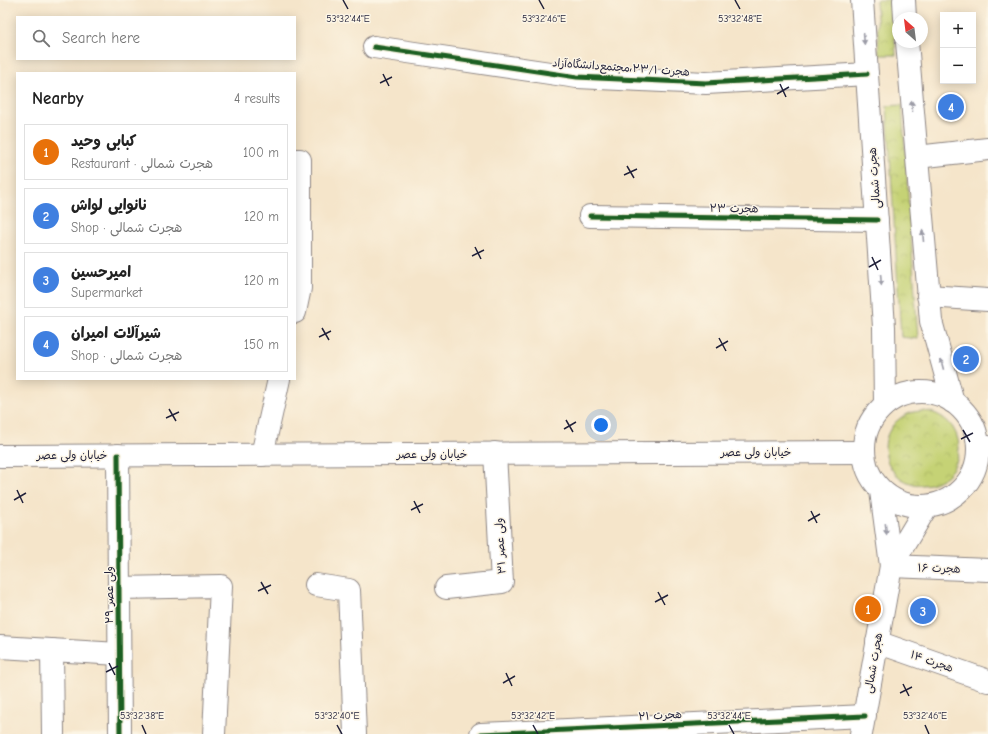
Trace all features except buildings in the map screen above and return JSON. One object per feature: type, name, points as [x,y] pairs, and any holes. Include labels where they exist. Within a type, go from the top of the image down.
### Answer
[{"type":"street","name":"هجرت شمالی","points":[[862,0],[884,327],[885,404]]},
{"type":"street","points":[[904,0],[905,12]]},
{"type":"street","name":"هجرت ۲۳/۱،مجتمع‌دانشگاه‌آزاد","points":[[374,47],[577,76],[706,83],[867,74]]},
{"type":"street","points":[[908,48],[930,321],[953,402]]},
{"type":"street","points":[[917,157],[988,149]]},
{"type":"street","points":[[296,160],[300,160],[298,288],[296,304]]},
{"type":"street","name":"هجرت ۲۳","points":[[590,216],[877,220]]},
{"type":"street","points":[[928,296],[988,300]]},
{"type":"street","points":[[262,454],[280,380]]},
{"type":"street","points":[[919,392],[937,394],[953,402],[966,414],[983,447],[969,480],[958,493],[944,502],[927,506],[914,506],[902,504],[891,499],[881,491],[872,480],[866,466],[863,452],[865,434],[873,417],[885,404],[901,396],[919,392]]},
{"type":"street","name":"خیابان ولی عصر","points":[[0,456],[863,452]]},
{"type":"street","name":"ولی عصر ۳۱","points":[[446,588],[502,582],[495,453]]},
{"type":"street","name":"ولی عصر ۲۹","points":[[118,455],[120,734]]},
{"type":"street","points":[[881,491],[891,566]]},
{"type":"street","name":"هجرت شمالی","points":[[863,725],[891,566],[927,506]]},
{"type":"street","name":"هجرت ۱۶","points":[[891,566],[988,570]]},
{"type":"street","points":[[316,585],[349,590],[355,734]]},
{"type":"street","points":[[119,588],[221,586],[214,734]]},
{"type":"street","name":"هجرت ۱۴","points":[[877,642],[988,681]]},
{"type":"street","points":[[0,646],[119,654]]},
{"type":"street","points":[[52,650],[53,734]]},
{"type":"street","name":"هجرت ۲۱","points":[[481,734],[863,725]]},
{"type":"green space","points":[[876,0],[892,0],[892,48],[895,48],[896,55],[879,55]]},
{"type":"green space","points":[[902,105],[918,339],[901,337],[887,106]]},
{"type":"green space","points":[[922,411],[943,417],[953,427],[959,448],[953,469],[943,479],[922,485],[901,479],[891,469],[885,448],[891,427],[901,417]]},
{"type":"cycle path","points":[[374,47],[577,77],[706,83],[867,74]]},
{"type":"cycle path","points":[[590,216],[877,220]]},
{"type":"cycle path","points":[[118,455],[120,734]]},
{"type":"cycle path","points":[[481,734],[865,716]]},
{"type":"place","name":"شیرآلات امیران","points":[[951,107]]},
{"type":"place","name":"نانوایی لواش","points":[[966,359]]},
{"type":"place","name":"کبابی وحید","points":[[868,609]]},
{"type":"place","name":"امیرحسین","points":[[923,611]]}]
